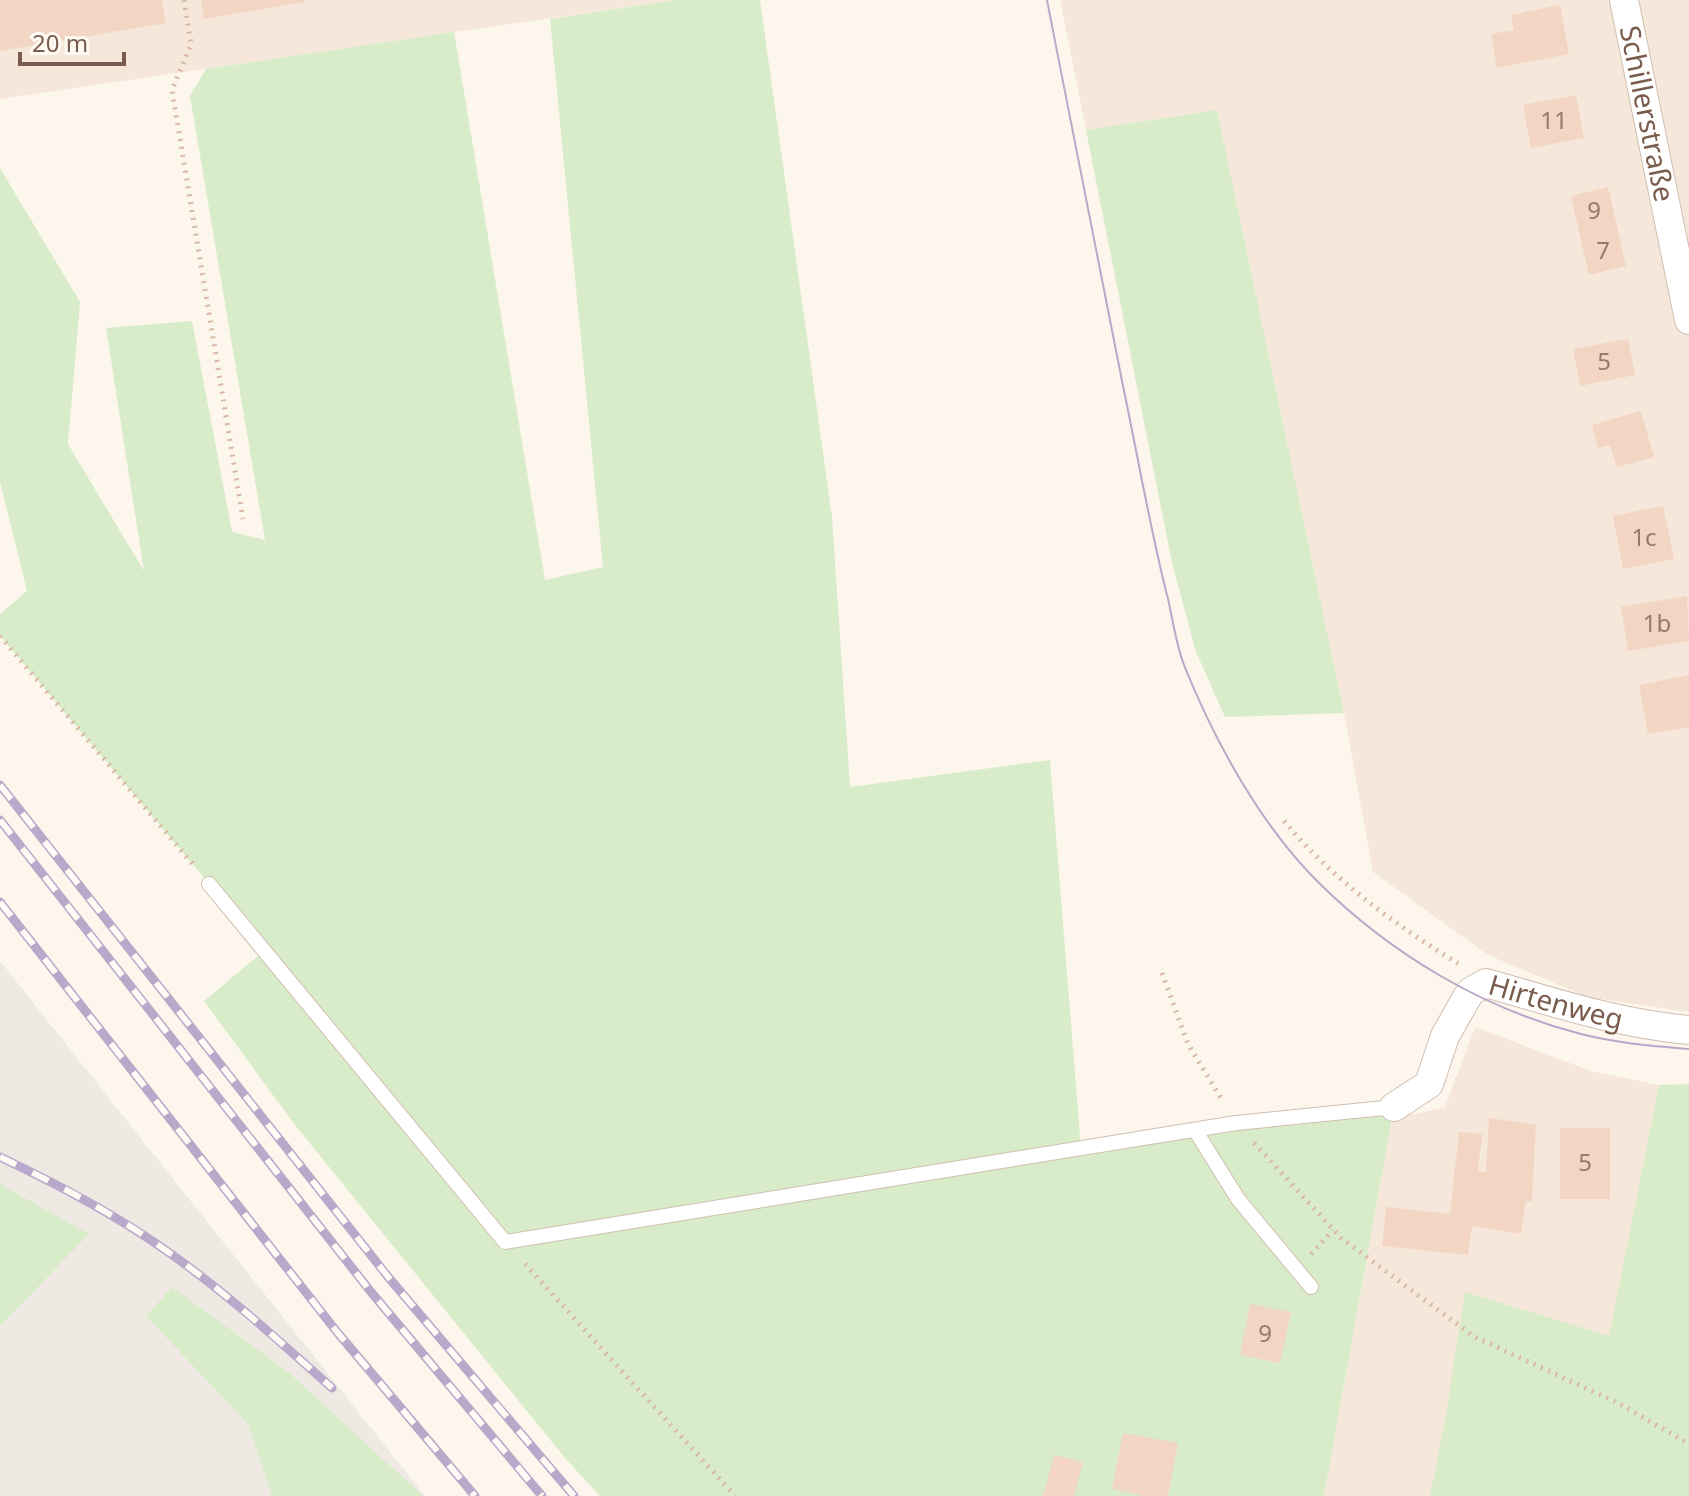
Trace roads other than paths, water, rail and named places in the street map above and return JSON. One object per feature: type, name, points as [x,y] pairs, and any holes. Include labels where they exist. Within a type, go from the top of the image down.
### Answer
[{"type":"street","name":"Schillerstraße","points":[[1624,0],[1678,223],[1689,320]]},
{"type":"street","name":"Hirtenweg","points":[[1394,1107],[1429,1084],[1445,1036],[1470,992],[1486,983],[1576,1011],[1689,1030]]},
{"type":"lane","points":[[209,884],[505,1242],[1236,1123],[1394,1107]]},
{"type":"lane","points":[[1195,1130],[1238,1199],[1311,1287]]},
{"type":"tram line","points":[[1047,0],[1144,493],[1177,641],[1196,694],[1241,781],[1278,835],[1319,883],[1377,933],[1440,976],[1509,1010],[1581,1034],[1621,1042],[1689,1049]]},
{"type":"railway","points":[[0,785],[389,1278],[574,1496]]},
{"type":"railway","points":[[0,820],[371,1292],[542,1496]]},
{"type":"railway","points":[[0,902],[337,1332],[475,1496]]},
{"type":"railway","points":[[0,1157],[122,1222],[184,1263],[332,1388]]}]
